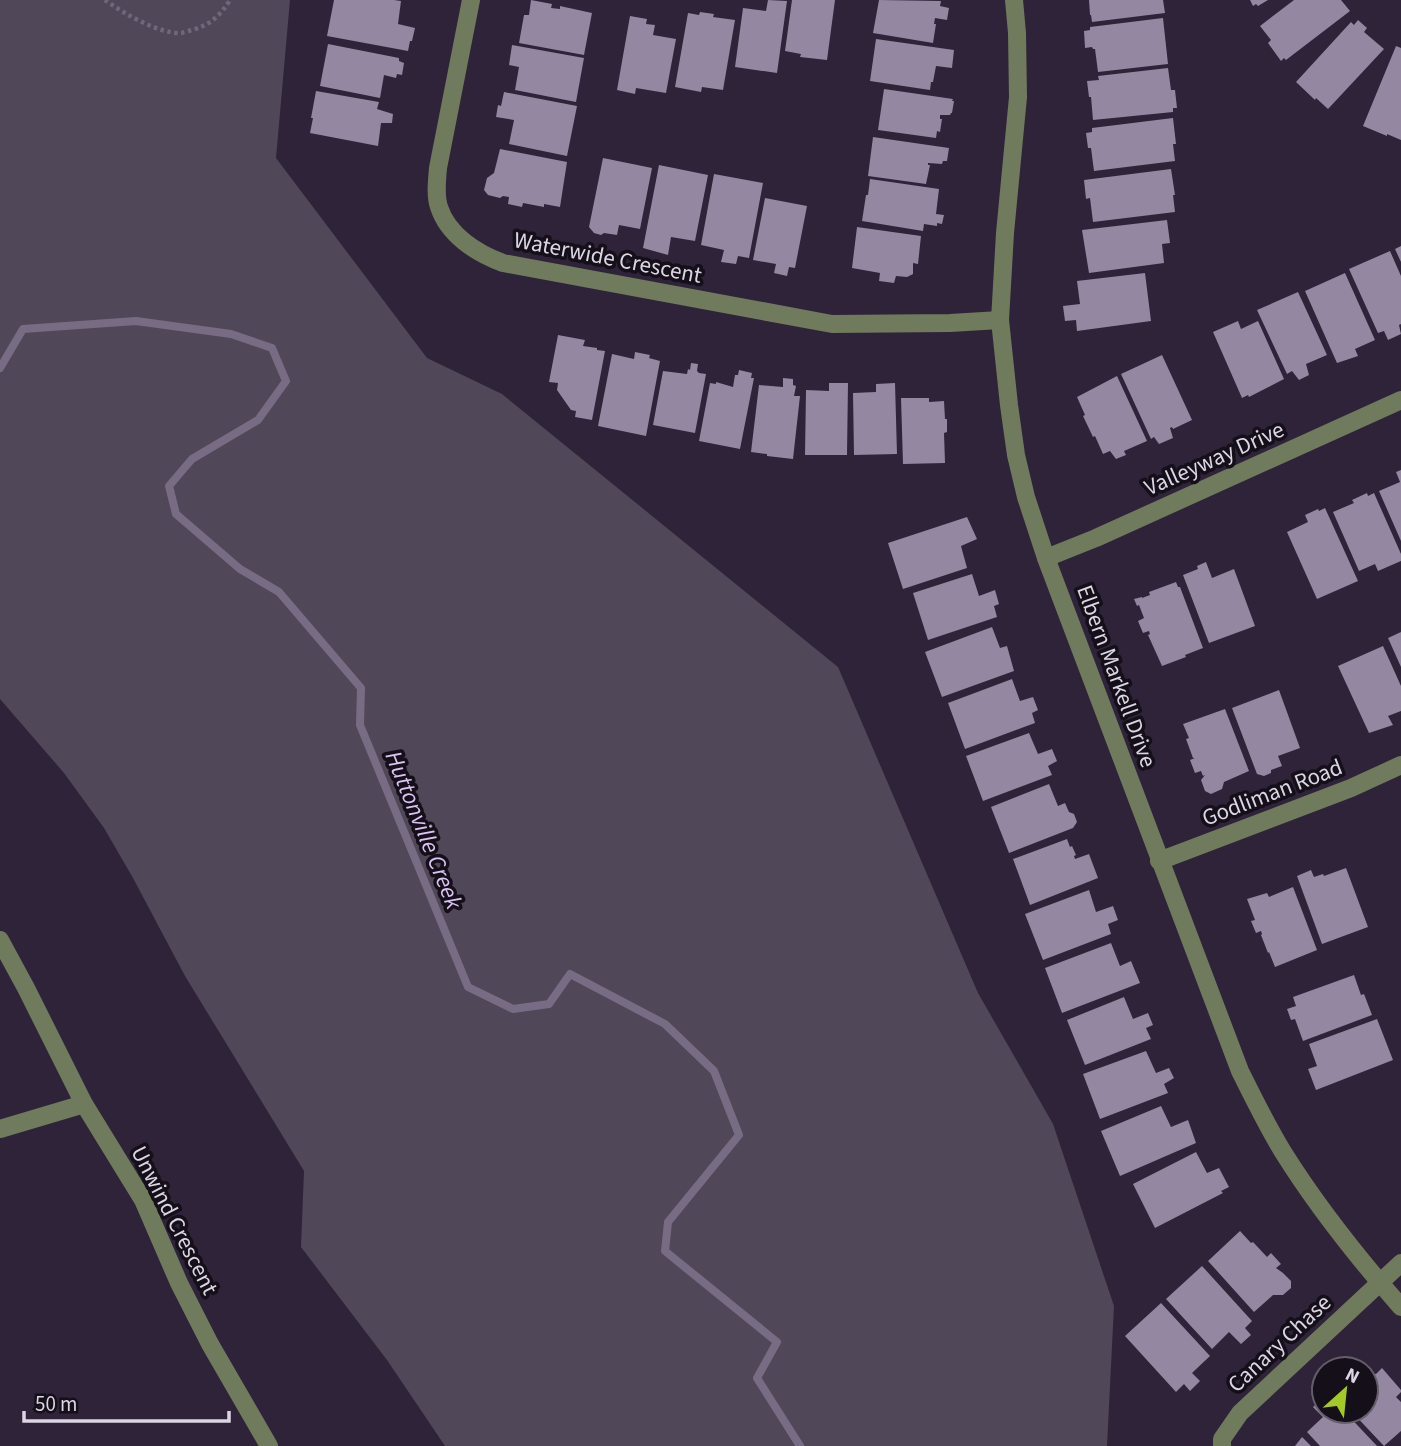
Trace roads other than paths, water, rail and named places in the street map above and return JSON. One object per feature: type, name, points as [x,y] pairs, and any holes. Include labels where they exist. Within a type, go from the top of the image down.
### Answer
[{"type":"street","name":"Waterwide Crescent","points":[[471,0],[438,168],[437,191],[439,207],[448,224],[484,256],[503,263],[832,324],[1000,320]]},
{"type":"street","name":"Elbern Markell Drive","points":[[1014,0],[1018,97],[1000,320],[1016,455],[1026,497],[1046,558],[1240,1071],[1283,1152],[1313,1198],[1401,1307]]},
{"type":"street","name":"Valleyway Drive","points":[[1046,558],[1401,400]]},
{"type":"street","name":"Godliman Road","points":[[1159,861],[1351,788],[1401,765]]},
{"type":"street","name":"Unwind Crescent","points":[[0,940],[84,1104],[142,1200],[210,1344],[269,1446]]},
{"type":"street","points":[[0,1129],[84,1104]]},
{"type":"street","name":"Canary Chase","points":[[1222,1446],[1222,1439],[1240,1413],[1401,1263]]},
{"type":"waterway","name":"Huttonville Creek","points":[[0,368],[23,329],[136,321],[231,334],[272,348],[286,381],[258,420],[192,459],[169,486],[176,514],[240,569],[279,592],[361,688],[360,725],[468,987],[513,1009],[549,1004],[570,974],[665,1024],[714,1071],[739,1135],[668,1222],[665,1251],[777,1342],[757,1378],[800,1446]]}]
